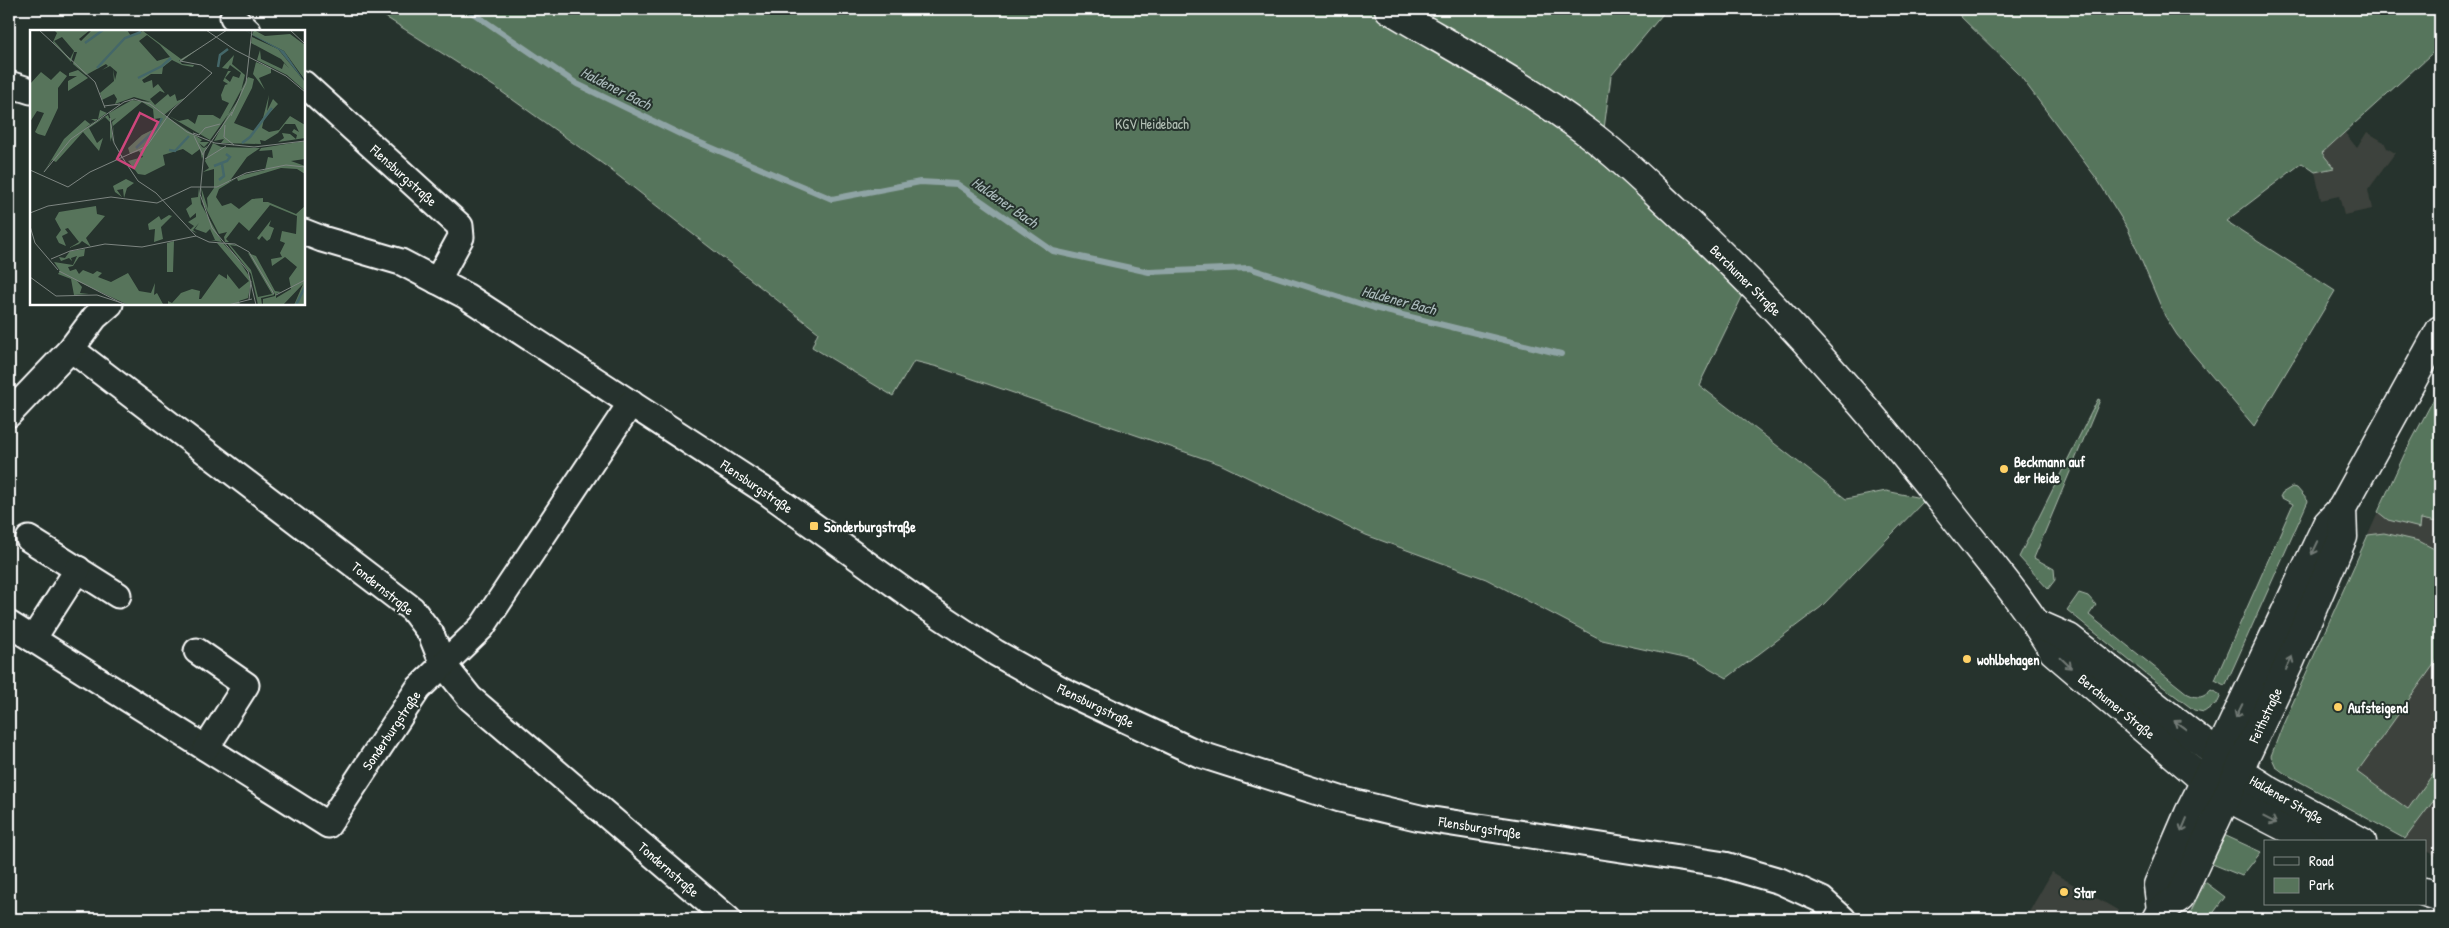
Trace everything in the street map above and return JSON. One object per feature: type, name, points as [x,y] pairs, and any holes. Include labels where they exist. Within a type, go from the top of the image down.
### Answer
[{"type":"main road","name":"Berchumer Straße","points":[[1389,9],[1524,89],[1589,134],[1703,236],[1769,302],[1882,426],[2037,624],[2053,650],[2205,781],[2227,797]]},
{"type":"main road","name":"Feithstraße","points":[[2158,914],[2180,897],[2227,797],[2229,763],[2326,524],[2342,508],[2440,330]]},
{"type":"main road","name":"Berchumer Straße","points":[[2037,624],[2069,638],[2229,763]]},
{"type":"main road","name":"Feithstraße","points":[[2158,914],[2158,886],[2189,813],[2205,781],[2229,763]]},
{"type":"main road","name":"Haldener Straße","points":[[2229,763],[2270,791],[2358,840]]},
{"type":"main road","name":"Haldener Straße","points":[[2227,797],[2310,840]]},
{"type":"street","points":[[9,84],[30,91]]},
{"type":"street","name":"Flensburgstraße","points":[[305,85],[460,226],[461,236],[437,281]]},
{"type":"street","name":"Flensburgstraße","points":[[305,232],[402,262],[466,296],[767,492],[917,600],[996,652],[1071,694],[1199,754],[1340,799],[1420,818],[1725,865],[1780,881],[1814,896],[1822,900],[1844,919]]},
{"type":"street","points":[[9,414],[71,350],[95,316],[109,305]]},
{"type":"street","name":"Tondernstraße","points":[[71,350],[412,608],[431,634],[443,664],[470,698],[728,919]]},
{"type":"street","name":"Sonderburgstraße","points":[[9,624],[328,825],[418,689],[482,628],[631,403]]},
{"type":"street","points":[[29,539],[118,595]]},
{"type":"street","points":[[33,639],[78,569]]},
{"type":"street","points":[[197,651],[246,685],[206,748]]},
{"type":"shaded area","points":[[2367,132],[2384,142],[2387,148],[2395,153],[2368,190],[2372,209],[2344,215],[2339,196],[2321,200],[2315,172],[2333,168],[2322,153],[2345,133],[2357,148]]},
{"type":"shaded area","points":[[2440,387],[2440,858],[2426,851],[2426,840],[2406,840],[2284,773],[2276,767],[2271,756],[2282,727],[2404,455]]},
{"type":"shaded area","name":"Star","points":[[2052,872],[2119,911],[2115,919],[2025,919]]},
{"type":"green space","name":"KGV Heidebach","points":[[373,9],[1667,9],[1611,76],[1600,159],[1744,293],[1699,385],[1846,499],[1886,491],[1926,499],[1821,607],[1727,678],[1697,661],[1602,640],[1486,579],[1366,535],[1220,464],[938,367],[914,361],[893,396],[812,347],[818,332],[607,167],[495,87]]},
{"type":"green space","points":[[1953,9],[2438,9],[2440,46],[2322,153],[2334,168],[2315,172],[2302,163],[2226,221],[2335,291],[2254,426],[2177,335],[2165,316],[2128,229],[2097,179],[2018,73]]},
{"type":"green space","points":[[2439,389],[2440,535],[2435,532],[2436,522],[2421,519],[2420,528],[2388,520],[2378,512],[2404,455]]},
{"type":"green space","points":[[2098,399],[2100,400],[2034,558],[2054,569],[2055,580],[2048,589],[2019,557]]},
{"type":"green space","points":[[2292,487],[2297,488],[2308,501],[2224,685],[2215,680],[2293,504],[2280,497],[2282,493]]},
{"type":"green space","points":[[2384,533],[2419,541],[2440,552],[2440,570],[2437,574],[2440,577],[2440,656],[2357,772],[2408,809],[2440,764],[2440,784],[2434,792],[2438,795],[2405,839],[2284,773],[2276,767],[2271,756],[2282,727],[2368,535]]},
{"type":"green space","points":[[2079,593],[2088,596],[2096,605],[2089,615],[2188,694],[2201,697],[2211,690],[2221,695],[2218,702],[2204,712],[2194,710],[2146,674],[2067,610]]},
{"type":"green space","points":[[2224,835],[2261,852],[2242,876],[2210,863]]},
{"type":"green space","points":[[2205,882],[2225,897],[2209,919],[2187,919]]},
{"type":"waterway","name":"Haldener Bach","points":[[467,9],[577,84],[684,136],[832,199],[920,182],[957,184],[1053,251],[1149,272],[1249,268],[1374,308],[1561,354]]},
{"type":"place","name":"Beckmann auf der Heide","points":[[2004,469]]},
{"type":"place","name":"Sonderburgstraße","points":[[814,526]]},
{"type":"place","name":"wohlbehagen","points":[[1967,659]]},
{"type":"place","name":"Aufsteigend","points":[[2338,707]]},
{"type":"place","name":"Star","points":[[2064,892]]}]
